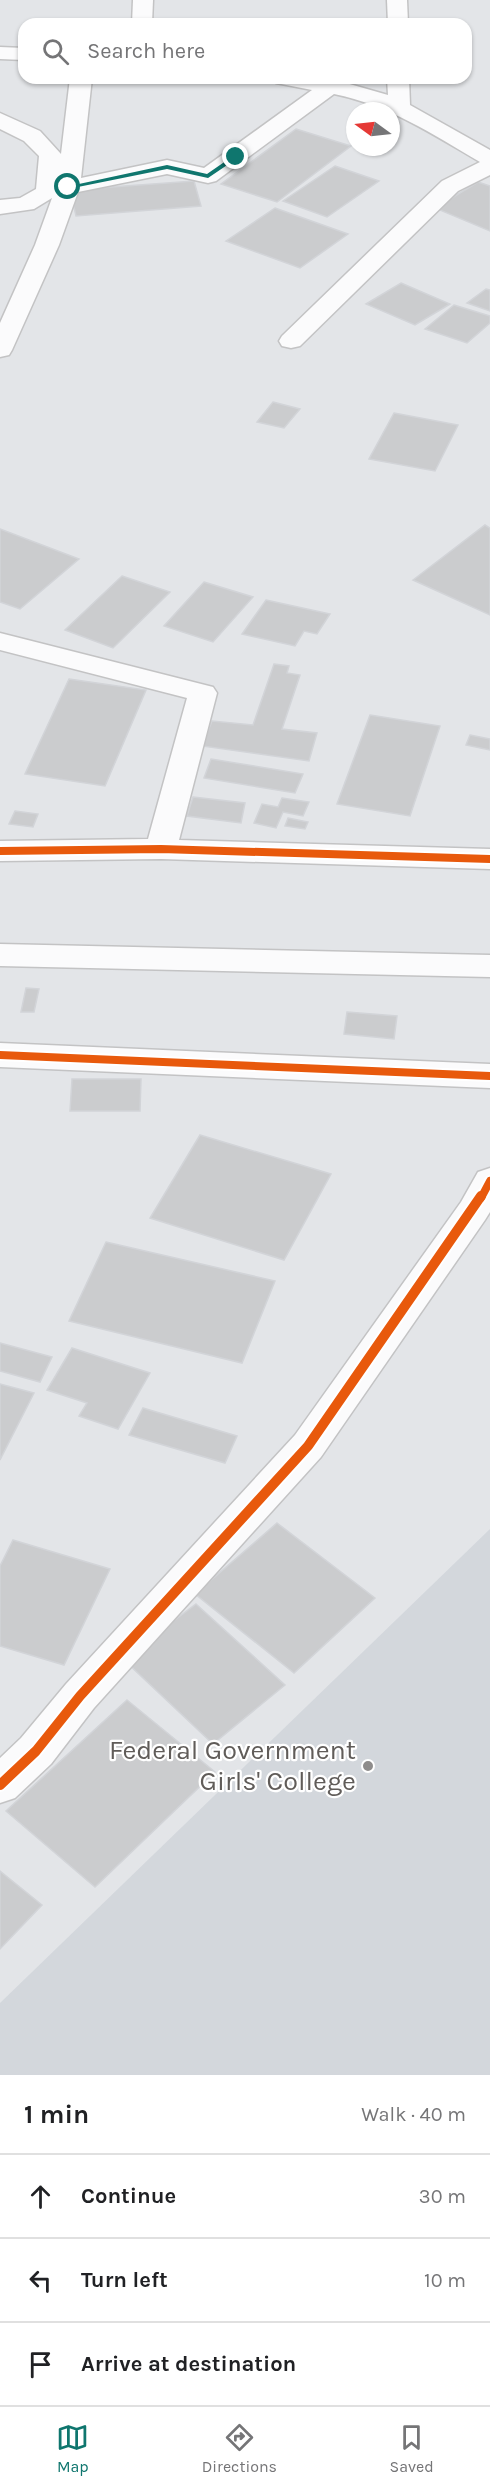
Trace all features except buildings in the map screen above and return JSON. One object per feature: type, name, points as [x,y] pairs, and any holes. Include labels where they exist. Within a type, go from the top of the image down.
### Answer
[{"type":"street","points":[[142,18],[143,0]]},
{"type":"street","points":[[397,0],[398,18]]},
{"type":"street","points":[[0,53],[18,54]]},
{"type":"street","points":[[0,350],[47,245],[68,187],[80,84]]},
{"type":"street","points":[[320,84],[370,95],[386,102]]},
{"type":"street","points":[[398,84],[399,102]]},
{"type":"street","points":[[68,187],[167,167],[208,176],[332,86]]},
{"type":"street","points":[[400,108],[490,159]]},
{"type":"street","points":[[0,120],[32,136],[50,155],[46,192],[26,204],[0,207]]},
{"type":"street","points":[[291,341],[450,186],[490,166]]},
{"type":"street","points":[[0,640],[203,693],[161,849]]},
{"type":"street","points":[[0,851],[161,849],[490,859]]},
{"type":"street","points":[[0,955],[490,966]]},
{"type":"street","points":[[0,1055],[490,1076]]},
{"type":"street","points":[[0,1785],[36,1751],[80,1696],[308,1446],[473,1211],[490,1181]]},
{"type":"shaded area","name":"Federal Government Girls' College","points":[[490,1529],[490,2075],[0,2075],[0,2003]]},
{"type":"cycle path","points":[[0,851],[161,849],[490,859]]},
{"type":"cycle path","points":[[0,1055],[490,1076]]},
{"type":"cycle path","points":[[0,1785],[36,1751],[80,1696],[308,1446],[473,1211],[490,1181]]},
{"type":"place","name":"Federal Government Girls' College","points":[[368,1766]]},
{"type":"route","points":[[68,187],[167,167],[208,176],[236,157]]}]
